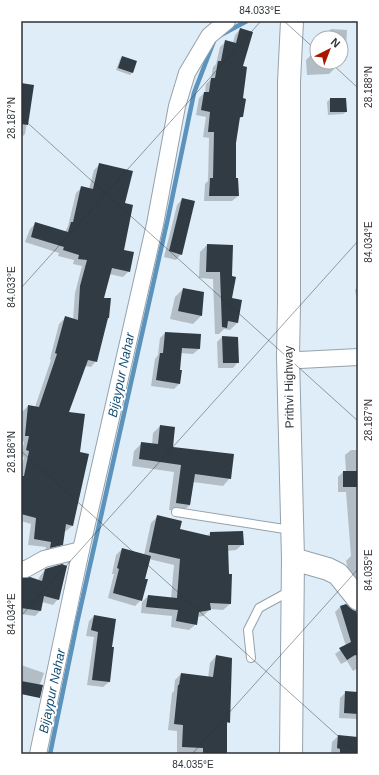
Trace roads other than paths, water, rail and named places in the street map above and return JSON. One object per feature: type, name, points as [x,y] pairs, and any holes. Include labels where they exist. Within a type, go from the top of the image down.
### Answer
[{"type":"main road","name":"Prithvi Highway","points":[[291,754],[293,559],[288,357],[290,82],[292,21]]},
{"type":"main road","points":[[293,559],[328,569],[338,574],[358,599]]},
{"type":"street","points":[[38,754],[81,550],[155,224],[177,106],[187,73],[209,36],[228,21]]},
{"type":"street","points":[[288,357],[300,360],[358,357]]},
{"type":"street","points":[[21,569],[26,569],[44,559],[81,550]]},
{"type":"lane","points":[[176,512],[292,530]]},
{"type":"lane","points":[[251,658],[248,630],[259,608],[293,590]]},
{"type":"waterway","name":"Bijaypur Nahar","points":[[219,36],[247,21]]},
{"type":"waterway","name":"Bijaypur Nahar","points":[[50,754],[77,623],[168,218],[194,93],[214,41]]}]
